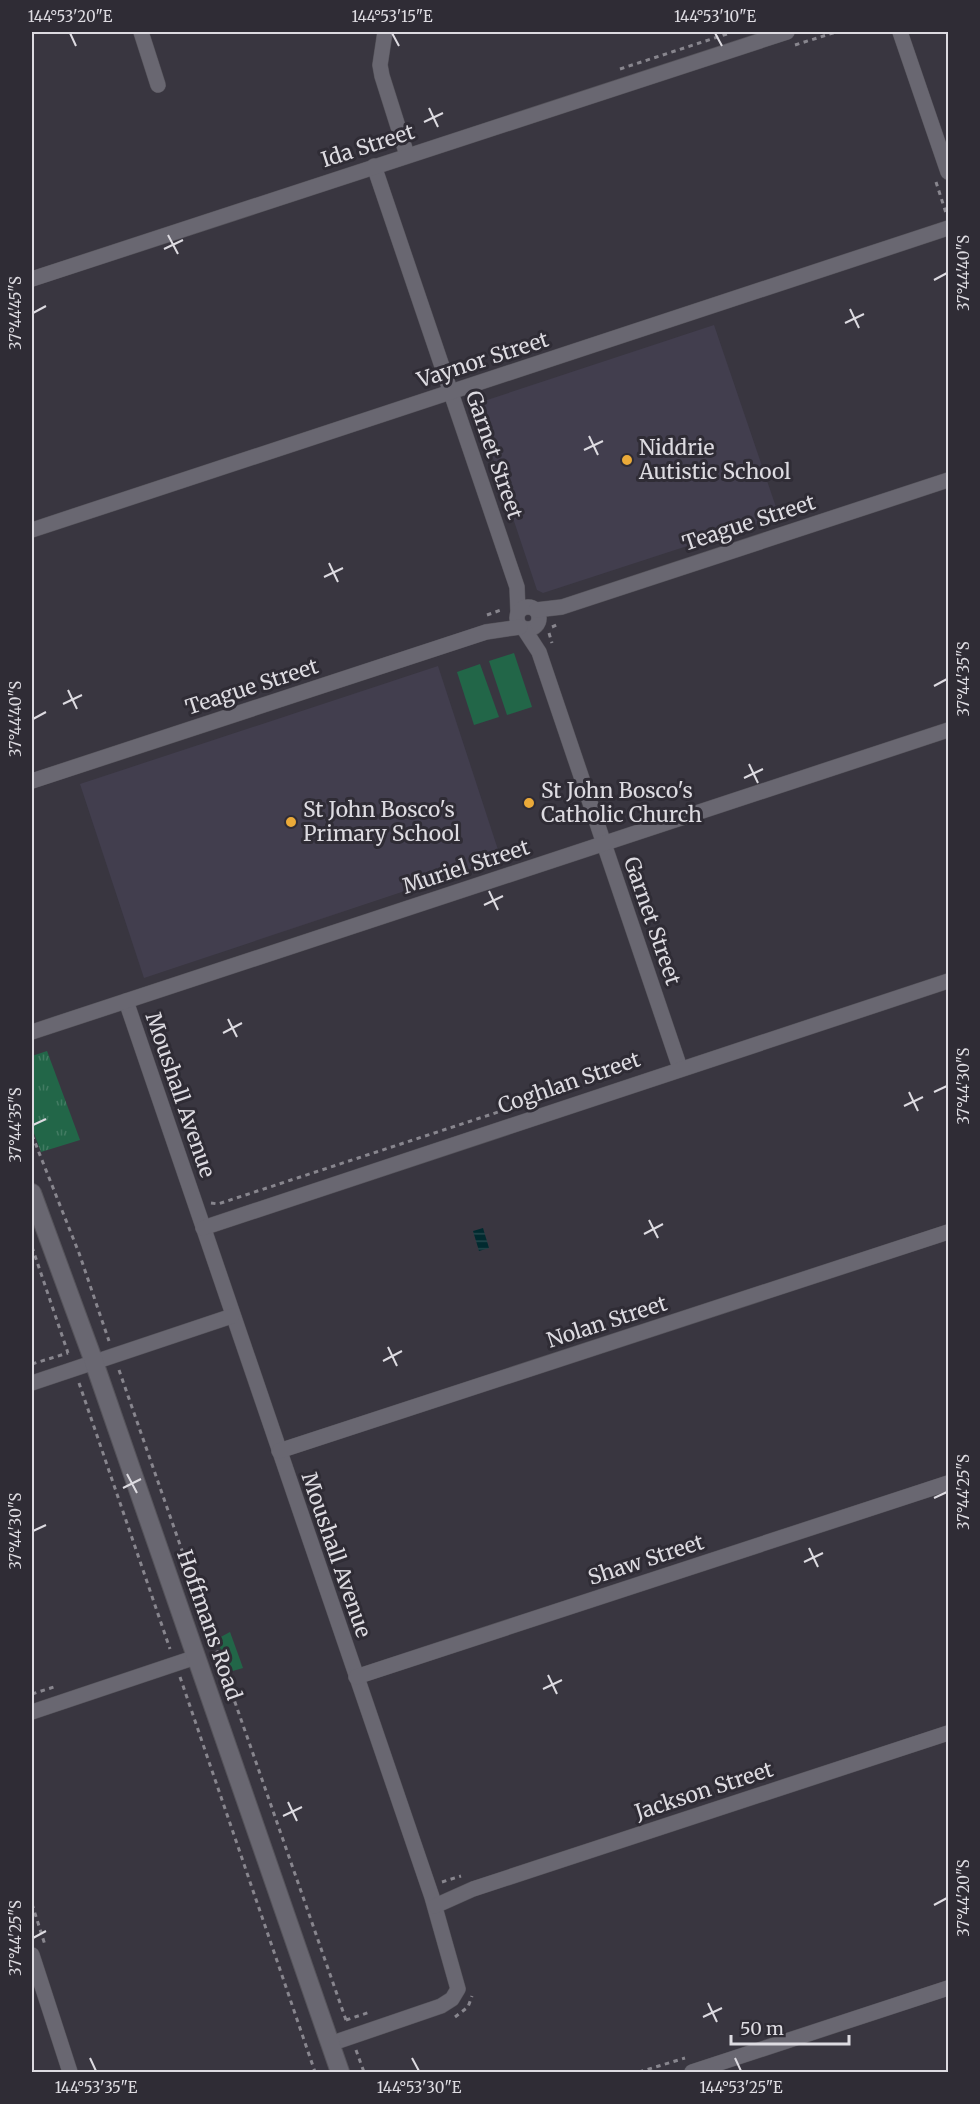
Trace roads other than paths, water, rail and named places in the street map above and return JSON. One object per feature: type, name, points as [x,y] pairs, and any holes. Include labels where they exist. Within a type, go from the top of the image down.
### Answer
[{"type":"main road","name":"Hoffmans Road","points":[[32,1193],[94,1362],[340,2073]]},
{"type":"street","points":[[141,32],[158,85]]},
{"type":"street","points":[[386,32],[380,65],[407,155]]},
{"type":"street","points":[[900,32],[942,176]]},
{"type":"street","name":"Ida Street","points":[[32,279],[407,155],[789,39]]},
{"type":"street","name":"Garnet Street","points":[[374,166],[680,1068]]},
{"type":"street","name":"Vaynor Street","points":[[32,530],[948,228]]},
{"type":"street","name":"Teague Street","points":[[32,781],[948,480]]},
{"type":"street","name":"Muriel Street","points":[[32,1032],[948,730]]},
{"type":"street","name":"Coghlan Street","points":[[203,1227],[948,981]]},
{"type":"street","name":"Moushall Avenue","points":[[126,1001],[455,1972],[458,1989],[452,1999],[441,2006],[330,2044]]},
{"type":"street","name":"Nolan Street","points":[[279,1451],[948,1232]]},
{"type":"street","points":[[32,1383],[232,1316]]},
{"type":"street","name":"Shaw Street","points":[[356,1677],[948,1483]]},
{"type":"street","points":[[32,1712],[196,1657]]},
{"type":"street","name":"Jackson Street","points":[[433,1902],[948,1733]]},
{"type":"street","points":[[32,1955],[70,2073]]},
{"type":"street","points":[[692,2073],[948,1988]]},
{"type":"water","points":[[483,1228],[489,1248],[479,1251],[473,1231]]},
{"type":"place","name":"Niddrie Autistic School","points":[[627,460]]},
{"type":"place","name":"St John Bosco's Catholic Church","points":[[529,803]]},
{"type":"place","name":"St John Bosco's Primary School","points":[[291,822]]}]
